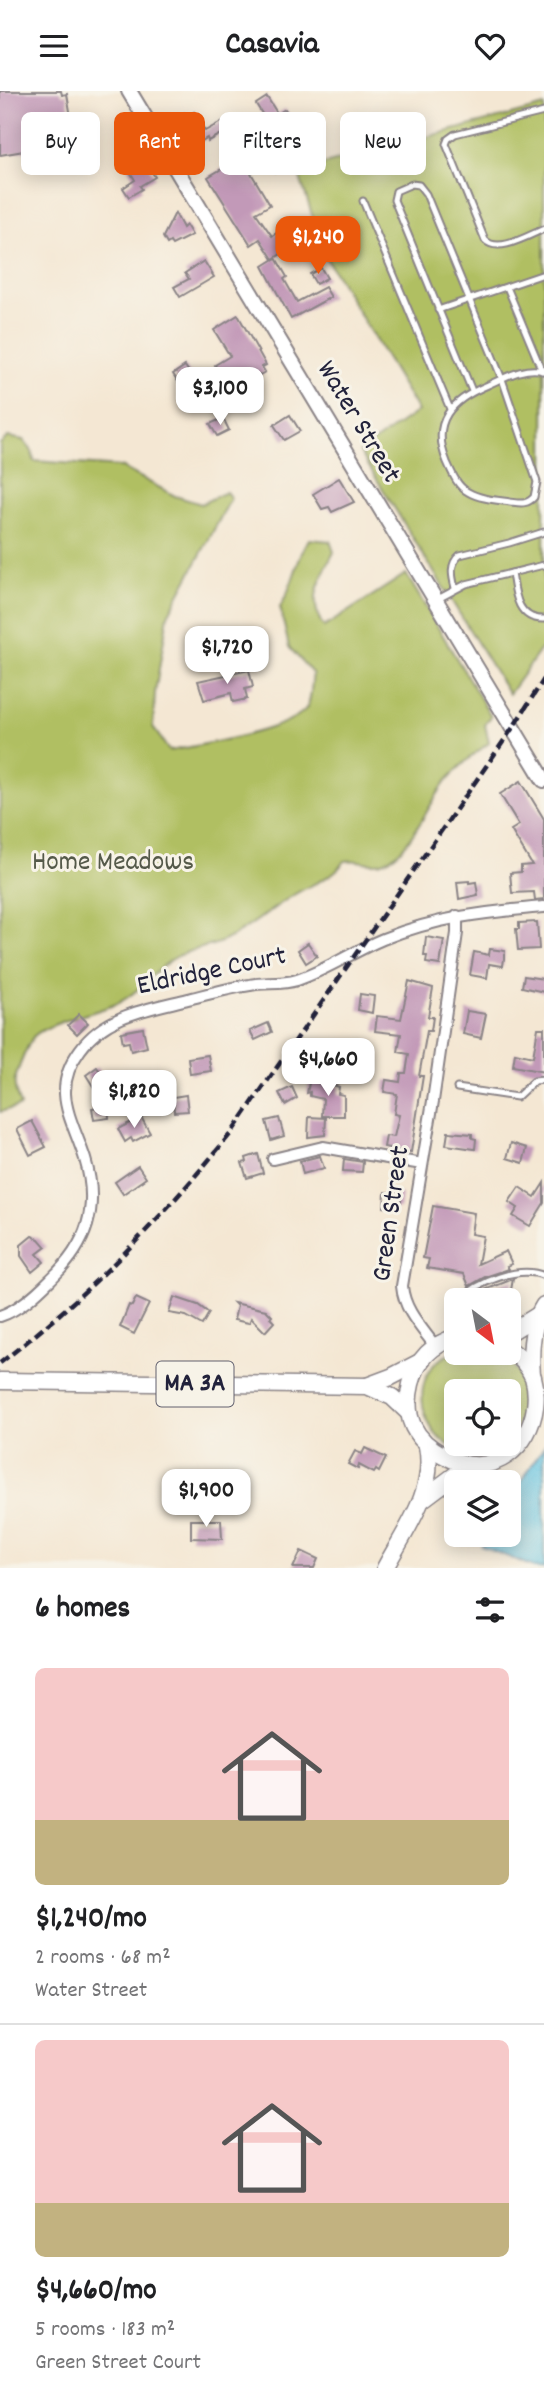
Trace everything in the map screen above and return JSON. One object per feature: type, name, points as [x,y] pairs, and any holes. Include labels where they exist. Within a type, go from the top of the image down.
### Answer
[{"type":"main road","name":"Water Street","points":[[128,91],[544,780]]},
{"type":"main road","points":[[522,1324],[541,1310]]},
{"type":"main road","points":[[423,1499],[455,1475],[504,1457],[526,1438],[538,1405],[531,1353],[541,1310]]},
{"type":"main road","name":"MA 3A","points":[[0,1381],[368,1386],[418,1363],[435,1346],[444,1342]]},
{"type":"main road","points":[[409,1413],[410,1388],[418,1363]]},
{"type":"main road","points":[[522,1363],[532,1374]]},
{"type":"main road","name":"MA 3A","points":[[368,1386],[392,1397],[409,1413],[416,1431],[427,1446]]},
{"type":"main road","points":[[427,1446],[448,1458],[479,1465]]},
{"type":"main road","points":[[385,1568],[423,1499],[429,1467],[427,1446]]},
{"type":"street","points":[[457,916],[544,907]]},
{"type":"street","name":"Green Street","points":[[435,1346],[408,1308],[401,1286],[457,933],[457,916]]},
{"type":"street","name":"Eldridge Court","points":[[0,1316],[19,1306],[57,1273],[75,1252],[88,1227],[90,1182],[85,1158],[65,1106],[64,1087],[75,1057],[94,1033],[129,1014],[239,986],[298,979],[381,939],[457,916]]},
{"type":"street","points":[[273,1159],[323,1147],[422,1164]]},
{"type":"lane","points":[[544,112],[455,134],[446,144],[489,244],[503,244],[544,229]]},
{"type":"lane","points":[[472,391],[394,200],[396,191],[412,184],[419,185],[426,194],[502,379],[537,482],[536,493],[529,502],[476,496],[458,484],[444,454],[441,441],[450,409],[472,391],[502,379],[529,369],[544,372]]},
{"type":"lane","points":[[363,201],[450,409]]},
{"type":"lane","points":[[438,310],[544,274]]},
{"type":"lane","points":[[507,286],[544,372]]},
{"type":"lane","points":[[455,588],[452,568],[460,555],[544,532]]},
{"type":"lane","points":[[435,600],[455,588],[544,565]]},
{"type":"lane","points":[[512,573],[519,606],[536,619],[544,619]]},
{"type":"lane","points":[[457,1089],[517,1097],[534,1081],[544,1080]]},
{"type":"lane","points":[[478,1288],[511,1273],[529,1271],[544,1276]]},
{"type":"green space","points":[[544,106],[544,645],[509,694],[360,452],[418,411],[326,258],[299,175],[326,175],[326,164],[340,160],[340,175],[426,175],[426,137]]},
{"type":"green space","name":"Home Meadows","points":[[8,437],[23,440],[32,451],[34,461],[121,467],[175,496],[201,504],[226,492],[231,498],[168,615],[155,693],[153,727],[169,751],[264,730],[298,716],[309,704],[313,674],[289,647],[280,607],[309,539],[330,541],[334,552],[317,589],[316,608],[324,627],[406,574],[491,716],[485,725],[489,743],[449,778],[402,849],[382,862],[345,861],[327,877],[292,896],[231,937],[176,957],[134,993],[118,1003],[41,1031],[34,1036],[16,1076],[15,1086],[20,1106],[0,1112],[0,444]]},
{"type":"green space","points":[[444,1358],[444,1365],[511,1365],[520,1379],[444,1379],[444,1441],[436,1435],[426,1417],[422,1397],[426,1378],[437,1362]]},
{"type":"green space","points":[[521,1383],[523,1391],[521,1415]]},
{"type":"water","points":[[544,1446],[544,1568],[536,1568],[484,1547],[521,1547],[521,1482]]},
{"type":"building","points":[[0,91],[61,91],[62,95],[67,94],[70,112],[21,112],[21,152],[0,155]]},
{"type":"building","points":[[267,97],[276,112],[261,112],[256,104]]},
{"type":"building","points":[[219,123],[219,135],[208,141],[205,139],[205,131]]},
{"type":"building","points":[[219,170],[219,175],[252,175],[270,205],[256,213],[272,236],[287,226],[298,243],[273,259],[260,239],[251,245],[208,177]]},
{"type":"building","points":[[132,175],[155,177],[129,197],[123,188],[135,180]]},
{"type":"building","points":[[175,213],[183,228],[186,225],[192,235],[172,245],[170,242],[167,244],[163,237]]},
{"type":"building","points":[[276,258],[297,302],[325,287],[331,297],[291,319],[263,266]]},
{"type":"building","points":[[204,261],[214,277],[180,297],[174,287],[189,279],[185,273]]},
{"type":"building","points":[[321,268],[327,278],[316,284],[310,274]]},
{"type":"building","points":[[238,315],[266,365],[262,367],[265,372],[229,392],[215,365],[230,356],[214,330]]},
{"type":"building","points":[[185,366],[202,392],[185,402],[180,394],[184,391],[173,374]]},
{"type":"building","points":[[290,415],[300,431],[284,440],[274,425]]},
{"type":"building","points":[[223,418],[229,430],[217,436],[210,424]]},
{"type":"building","points":[[339,478],[354,502],[332,512],[329,507],[322,509],[313,494]]},
{"type":"building","points":[[249,670],[253,687],[245,689],[247,699],[233,702],[231,693],[204,700],[198,681]]},
{"type":"building","points":[[521,781],[544,819],[544,899],[535,900],[534,892],[512,893],[510,873],[521,872],[521,866],[532,865],[511,830],[519,825],[500,794]]},
{"type":"building","points":[[457,882],[476,882],[478,895],[459,899]]},
{"type":"building","points":[[537,922],[539,949],[518,950],[516,929],[519,929],[519,923]]},
{"type":"building","points":[[426,937],[444,940],[440,965],[426,963]]},
{"type":"building","points":[[308,943],[317,956],[306,963],[298,950]]},
{"type":"building","points":[[490,949],[505,951],[503,966],[489,964],[487,978],[470,975],[474,952],[489,955]]},
{"type":"building","points":[[524,976],[544,979],[544,992],[522,987]]},
{"type":"building","points":[[409,981],[433,988],[428,1017],[433,1017],[431,1031],[427,1031],[419,1076],[423,1076],[411,1152],[384,1147],[386,1136],[394,1137],[399,1115],[394,1114],[397,1094],[384,1092],[386,1080],[400,1082],[401,1073],[406,1073],[409,1054],[398,1052],[401,1034],[375,1031],[377,1016],[401,1019]]},
{"type":"building","points":[[360,994],[374,996],[372,1013],[358,1010]]},
{"type":"building","points":[[467,1011],[486,1014],[481,1038],[463,1034]]},
{"type":"building","points":[[79,1014],[88,1023],[77,1034],[68,1025]]},
{"type":"building","points":[[268,1023],[272,1032],[255,1040],[250,1031]]},
{"type":"building","points":[[143,1028],[147,1047],[131,1051],[129,1042],[123,1043],[121,1032]]},
{"type":"building","points":[[538,1028],[544,1028],[544,1072],[513,1066],[515,1053],[533,1057]]},
{"type":"building","points":[[208,1055],[211,1071],[190,1074],[188,1058]]},
{"type":"building","points":[[97,1067],[112,1090],[100,1097],[86,1075]]},
{"type":"building","points":[[310,1078],[339,1087],[338,1094],[344,1095],[344,1116],[322,1116],[323,1099],[307,1093]]},
{"type":"building","points":[[292,1087],[297,1098],[285,1105],[279,1093]]},
{"type":"building","points":[[186,1095],[188,1111],[174,1112],[173,1097]]},
{"type":"building","points":[[108,1105],[109,1118],[94,1120],[92,1108]]},
{"type":"building","points":[[141,1117],[150,1133],[133,1142],[131,1138],[125,1142],[118,1129]]},
{"type":"building","points":[[309,1117],[326,1118],[325,1135],[308,1137]]},
{"type":"building","points":[[279,1118],[284,1136],[271,1140],[266,1121]]},
{"type":"building","points":[[32,1121],[46,1147],[30,1155],[17,1129]]},
{"type":"building","points":[[448,1132],[472,1134],[472,1138],[476,1139],[475,1149],[446,1145]]},
{"type":"building","points":[[511,1143],[527,1148],[523,1163],[507,1158]]},
{"type":"building","points":[[258,1154],[263,1173],[247,1178],[242,1163],[247,1162],[246,1158]]},
{"type":"building","points":[[320,1156],[324,1168],[303,1174],[300,1161]]},
{"type":"building","points":[[344,1159],[363,1162],[362,1172],[343,1171]]},
{"type":"building","points":[[138,1166],[146,1178],[123,1194],[115,1182]]},
{"type":"building","points":[[544,1183],[544,1203],[530,1226],[513,1216],[518,1208],[509,1202],[519,1187],[535,1197]]},
{"type":"building","points":[[385,1192],[402,1194],[400,1209],[384,1207]]},
{"type":"building","points":[[433,1206],[474,1213],[471,1234],[483,1236],[478,1264],[506,1251],[512,1264],[507,1266],[509,1269],[469,1286],[464,1274],[427,1268],[429,1259],[423,1258]]},
{"type":"building","points":[[32,1236],[46,1247],[37,1254],[44,1262],[32,1272],[21,1256],[21,1245]]},
{"type":"building","points":[[513,1279],[511,1288],[490,1288]]},
{"type":"building","points":[[174,1297],[198,1305],[209,1313],[202,1325],[186,1316],[169,1313]]},
{"type":"building","points":[[136,1298],[149,1304],[134,1334],[120,1327],[129,1305],[132,1306]]},
{"type":"building","points":[[234,1303],[266,1310],[274,1322],[265,1332],[251,1318],[249,1323],[234,1320],[237,1306]]},
{"type":"building","points":[[365,1448],[386,1458],[379,1472],[376,1470],[374,1473],[359,1465],[358,1469],[348,1464],[355,1451],[362,1454]]},
{"type":"building","points":[[191,1520],[221,1520],[222,1539],[191,1538]]},
{"type":"building","points":[[301,1551],[318,1559],[314,1568],[293,1568]]},
{"type":"railway","points":[[0,1363],[94,1283],[151,1225],[232,1132],[544,679]]}]
